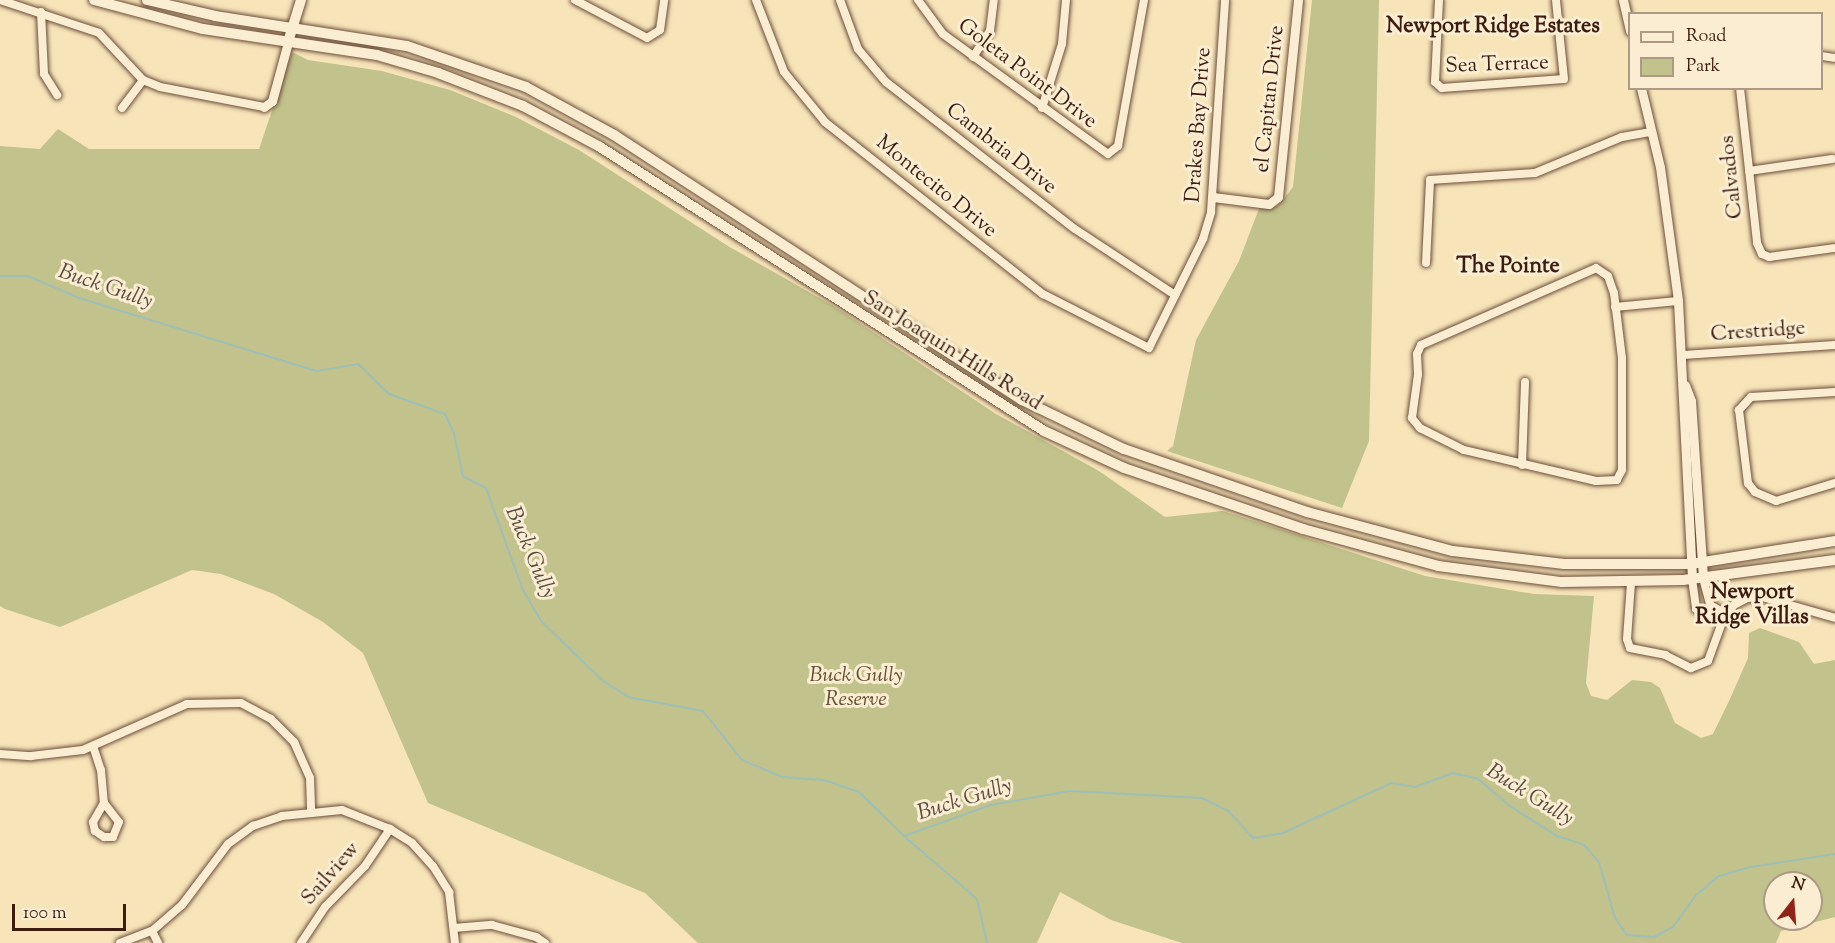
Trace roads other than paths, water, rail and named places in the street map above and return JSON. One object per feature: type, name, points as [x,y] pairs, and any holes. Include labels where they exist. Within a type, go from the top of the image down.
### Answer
[{"type":"main road","name":"San Joaquin Hills Road","points":[[94,0],[203,29],[377,55],[438,73],[523,106],[600,147],[989,399],[1044,431],[1109,462],[1303,529],[1438,566],[1562,582],[1631,583],[1698,579],[1835,560]]},
{"type":"main road","name":"San Joaquin Hills Road","points":[[147,0],[215,16],[293,26],[407,46],[526,87],[614,135],[1022,400],[1124,449],[1367,531],[1453,551],[1564,564],[1696,563],[1835,540]]},
{"type":"main road","points":[[288,42],[301,0]]},
{"type":"street","points":[[0,0],[99,33],[142,80],[178,92],[264,107],[272,101],[288,42]]},
{"type":"street","points":[[575,0],[640,35],[655,36],[661,24],[664,0]]},
{"type":"street","name":"Montecito Drive","points":[[756,0],[784,72],[825,122],[1043,294],[1149,348]]},
{"type":"street","name":"Cambria Drive","points":[[840,0],[858,49],[886,82],[1075,229],[1175,295]]},
{"type":"street","name":"Goleta Point Drive","points":[[918,0],[936,28],[1102,152],[1114,152],[1119,139],[1144,0]]},
{"type":"street","points":[[973,57],[990,31],[994,0]]},
{"type":"street","points":[[1042,108],[1062,44],[1066,0]]},
{"type":"street","name":"Drakes Bay Drive","points":[[1149,348],[1203,238],[1214,197],[1225,0]]},
{"type":"street","name":"el Capitan Drive","points":[[1214,197],[1275,201],[1298,0]]},
{"type":"street","name":"Sea Terrace","points":[[1439,0],[1435,82],[1443,88],[1564,79],[1556,0]]},
{"type":"street","points":[[1623,0],[1628,26]]},
{"type":"street","points":[[41,12],[44,74],[57,95]]},
{"type":"street","points":[[122,108],[142,80]]},
{"type":"street","points":[[1641,90],[1660,167],[1678,301],[1684,383],[1681,400],[1698,579],[1696,609],[1725,617]]},
{"type":"street","name":"Calvados","points":[[1740,90],[1757,243],[1762,254],[1769,257],[1835,248]]},
{"type":"street","points":[[1426,263],[1430,180],[1535,173],[1622,137],[1650,132]]},
{"type":"street","points":[[1749,171],[1832,159]]},
{"type":"street","points":[[1596,268],[1608,276],[1616,307],[1622,358],[1620,475],[1607,482],[1522,465],[1464,450],[1420,428],[1412,418],[1417,354],[1421,345],[1596,268]]},
{"type":"street","points":[[1616,307],[1678,301]]},
{"type":"street","name":"Crestridge","points":[[1683,355],[1835,345]]},
{"type":"street","points":[[1522,465],[1525,382]]},
{"type":"street","points":[[1835,392],[1751,397],[1739,410],[1748,483],[1755,492],[1776,501],[1835,483]]},
{"type":"street","points":[[1698,579],[1710,605],[1725,617]]},
{"type":"street","points":[[1631,583],[1627,639],[1634,650],[1665,655],[1686,667],[1698,667],[1711,656],[1725,617],[1740,601],[1762,597],[1835,618]]},
{"type":"street","points":[[0,754],[31,756],[93,746],[187,704],[241,703],[272,719],[294,742],[310,778],[311,811]]},
{"type":"street","points":[[93,746],[101,770],[104,803]]},
{"type":"street","points":[[120,943],[152,931],[182,905],[228,843],[253,826],[311,811],[342,810],[390,829],[412,843],[433,866],[449,892],[455,943]]},
{"type":"street","name":"Sailview","points":[[301,943],[325,907],[365,866],[390,829]]},
{"type":"street","points":[[454,928],[492,925],[536,937],[545,943]]},
{"type":"street","points":[[152,931],[158,943]]},
{"type":"waterway","name":"Buck Gully","points":[[0,276],[28,276],[79,298],[317,371],[358,364],[389,394],[445,414],[454,433],[463,476],[486,488],[522,588],[542,622],[602,680],[628,697],[703,711],[742,760],[782,777],[824,780],[859,792],[904,836],[991,805],[1070,791],[1202,798],[1227,810],[1253,838],[1283,833],[1391,783],[1415,787],[1453,773],[1478,779],[1510,806],[1557,836],[1584,845],[1599,862],[1615,918],[1627,935],[1654,937],[1673,927],[1696,895],[1719,876],[1751,867],[1835,854]]},
{"type":"waterway","points":[[904,836],[977,899],[987,943]]},
{"type":"district","name":"Newport Ridge Estates","points":[[1493,28]]},
{"type":"district","name":"The Pointe","points":[[1508,268]]},
{"type":"district","name":"Newport Ridge Villas","points":[[1752,606]]},
{"type":"park label","name":"Buck Gully Reserve","points":[[856,688]]}]
